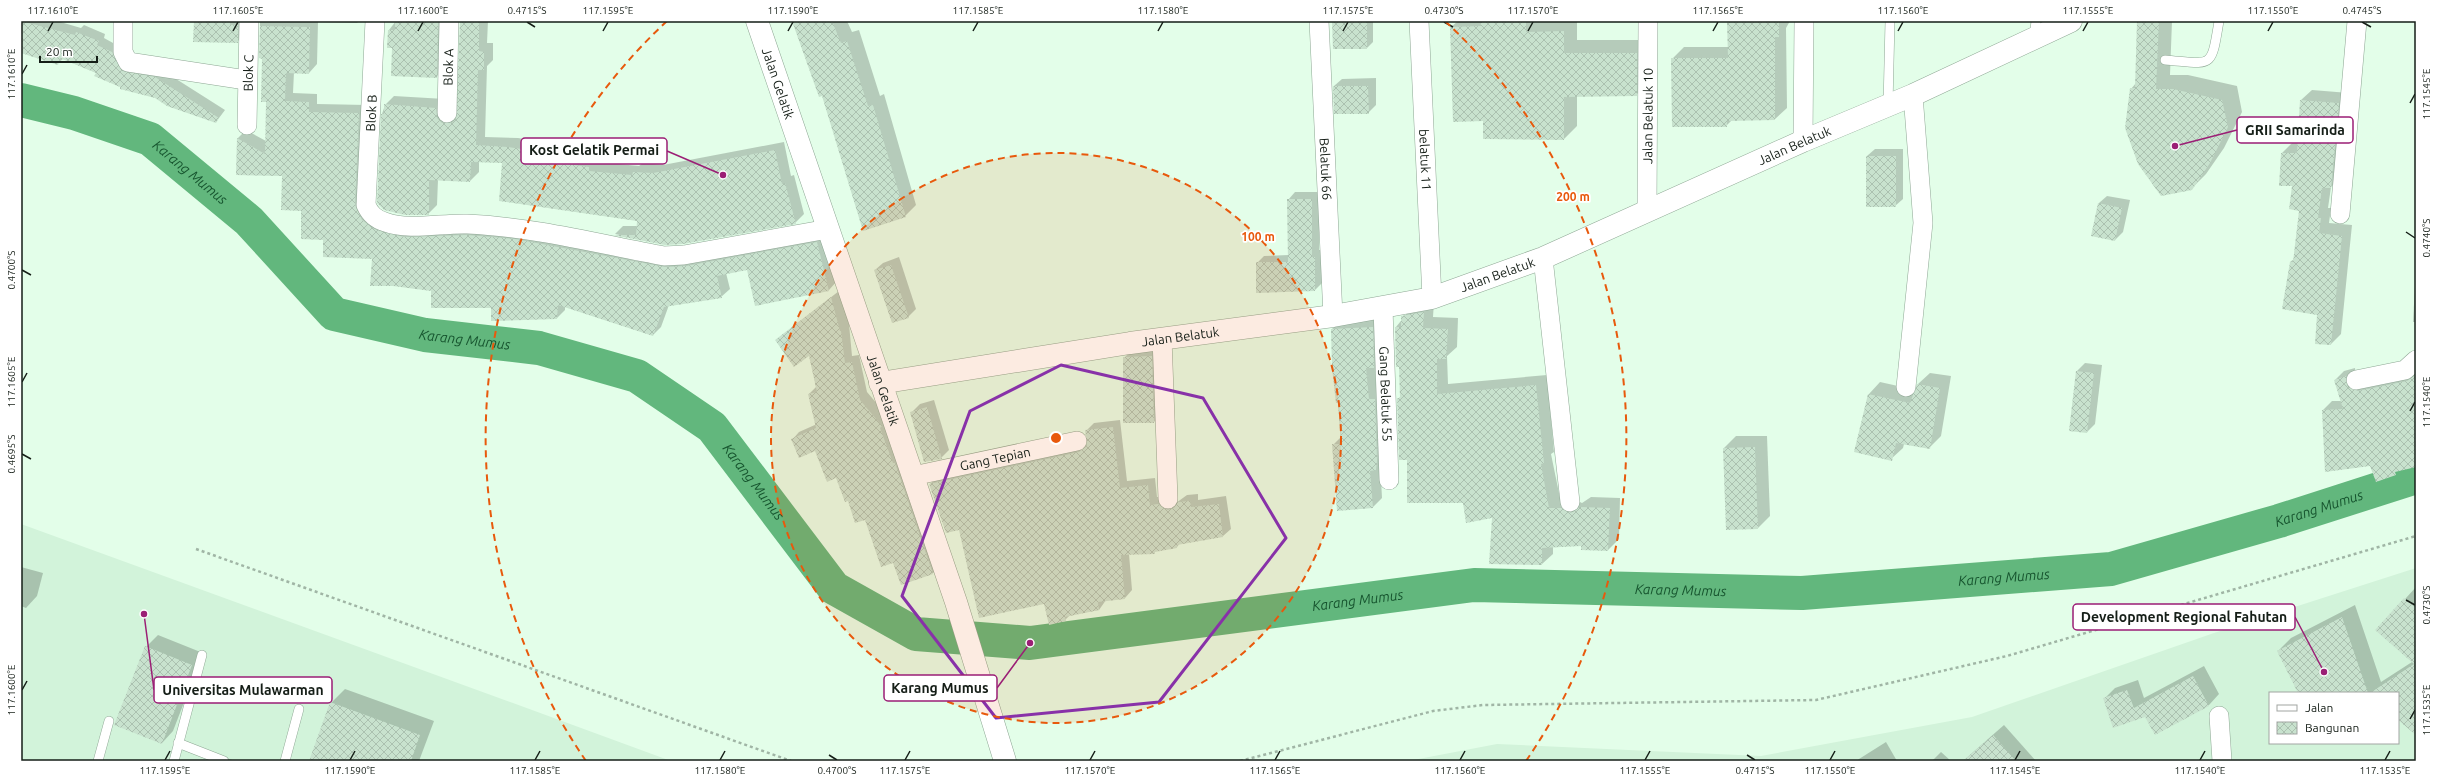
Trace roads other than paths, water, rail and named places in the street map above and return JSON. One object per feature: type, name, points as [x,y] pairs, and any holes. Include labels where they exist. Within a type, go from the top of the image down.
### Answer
[{"type":"street","points":[[122,21],[123,52],[128,62],[246,80]]},
{"type":"street","name":"Blok C","points":[[247,125],[246,80],[249,21]]},
{"type":"street","name":"Blok B","points":[[375,21],[366,205],[370,214],[386,223],[466,224],[530,230],[664,256],[684,255],[828,229]]},
{"type":"street","name":"Blok A","points":[[447,113],[449,21]]},
{"type":"street","name":"Jalan Gelatik","points":[[757,21],[956,602],[1005,760]]},
{"type":"street","name":"Belatuk 66","points":[[1319,21],[1333,316]]},
{"type":"street","name":"belatuk 11","points":[[1419,21],[1432,298]]},
{"type":"street","name":"Jalan Belatuk 10","points":[[1647,212],[1648,21]]},
{"type":"street","points":[[1804,21],[1804,141]]},
{"type":"street","name":"Jalan Belatuk","points":[[880,383],[1162,338],[1333,316],[1432,298],[1543,258],[1804,141],[1913,95],[2035,30],[2071,21]]},
{"type":"street","points":[[2340,214],[2357,21]]},
{"type":"street","points":[[1906,387],[1923,223],[1913,95]]},
{"type":"street","points":[[1543,258],[1570,502]]},
{"type":"street","name":"Gang Belatuk 55","points":[[1383,308],[1389,480]]},
{"type":"street","points":[[1162,338],[1168,500]]},
{"type":"street","points":[[2356,380],[2405,370],[2416,360]]},
{"type":"street","name":"Gang Tepian","points":[[913,476],[1077,441]]},
{"type":"street","points":[[2219,716],[2222,761]]},
{"type":"lane","points":[[1888,106],[1890,21]]},
{"type":"lane","points":[[2166,60],[2203,64],[2210,60],[2214,51],[2219,21]]},
{"type":"lane","points":[[174,761],[202,655]]},
{"type":"lane","points":[[285,761],[299,709]]},
{"type":"lane","points":[[98,761],[109,721]]},
{"type":"lane","points":[[178,743],[224,761]]},
{"type":"waterway","name":"Karang Mumus","points":[[21,100],[74,113],[150,139],[249,221],[334,314],[425,335],[539,348],[637,376],[712,427],[834,588],[916,634],[1030,643],[1474,585],[1802,593],[2111,569],[2279,521],[2416,477]]},
{"type":"place","name":"GRII Samarinda","points":[[2175,146]]},
{"type":"place","name":"Kost Gelatik Permai","points":[[723,175]]},
{"type":"place","name":"Universitas Mulawarman","points":[[144,614]]},
{"type":"place","name":"Karang Mumus","points":[[1030,643]]},
{"type":"place","name":"Development Regional Fahutan","points":[[2324,672]]}]
